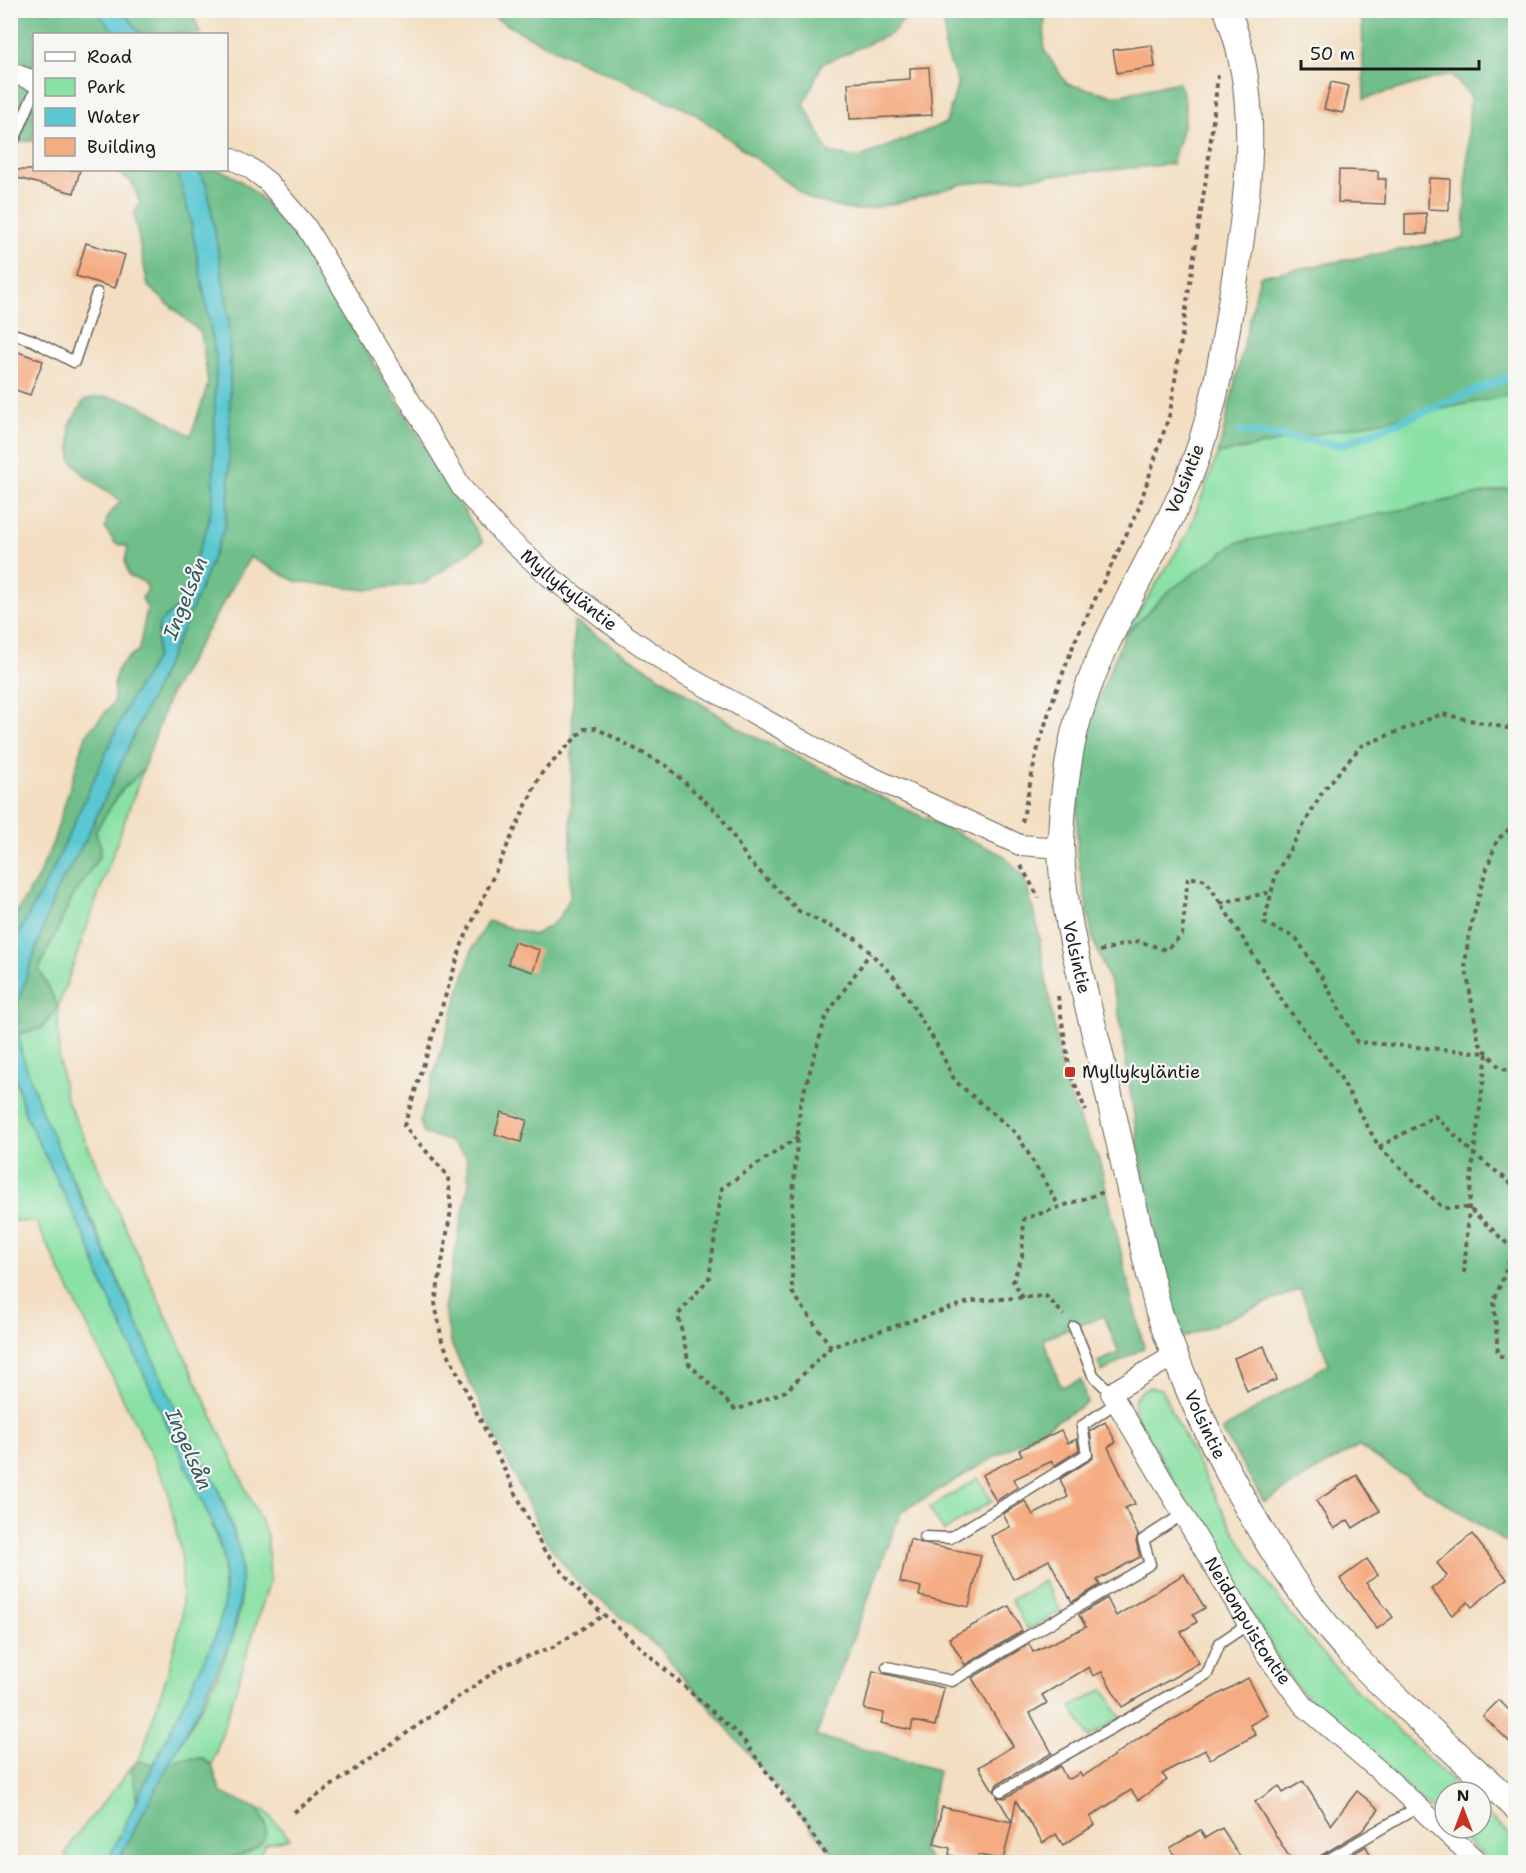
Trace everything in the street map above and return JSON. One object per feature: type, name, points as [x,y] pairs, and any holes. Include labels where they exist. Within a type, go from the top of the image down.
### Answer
[{"type":"street","name":"Volsintie","points":[[1227,10],[1246,78],[1251,127],[1242,232],[1223,353],[1207,425],[1186,484],[1095,668],[1068,763],[1061,848],[1070,921],[1158,1309],[1173,1356],[1208,1430],[1260,1528],[1300,1588],[1349,1651],[1515,1808]]},
{"type":"street","points":[[10,72],[33,81]]},
{"type":"street","name":"Myllykyläntie","points":[[228,157],[250,168],[268,182],[305,225],[462,488],[502,533],[549,576],[663,660],[743,709],[848,766],[1020,844],[1061,848]]},
{"type":"street","points":[[1114,1398],[1173,1356]]},
{"type":"street","name":"Neidonpuistontie","points":[[1114,1398],[1266,1654],[1304,1706],[1478,1863]]},
{"type":"lane","points":[[10,150],[33,95]]},
{"type":"lane","points":[[10,333],[32,340],[74,362],[97,293]]},
{"type":"lane","points":[[925,1537],[950,1538],[1087,1454],[1082,1426],[1114,1398],[1093,1375],[1074,1327]]},
{"type":"lane","points":[[887,1667],[952,1681],[1150,1564],[1143,1540],[1183,1514]]},
{"type":"lane","points":[[1001,1791],[1207,1674],[1220,1643],[1248,1624]]},
{"type":"lane","points":[[1324,1863],[1418,1807]]},
{"type":"path","points":[[1020,844],[1023,815],[1052,702],[1075,641],[1138,510],[1170,413],[1208,165],[1218,66]]},
{"type":"path","points":[[1487,1053],[1357,1042],[1324,981],[1296,938],[1264,923],[1276,874],[1323,791],[1361,746],[1442,714],[1515,730]]},
{"type":"path","points":[[829,1863],[824,1851],[742,1738],[584,1597],[543,1549],[442,1341],[435,1303],[451,1210],[448,1176],[404,1126],[462,944],[540,774],[584,729],[596,728],[667,766],[720,815],[748,860],[798,911],[858,940],[895,978],[936,1043],[955,1081],[1017,1134],[1059,1206]]},
{"type":"path","points":[[1515,823],[1497,840],[1483,880],[1469,934],[1465,964],[1479,1043],[1502,1069],[1515,1071]]},
{"type":"path","points":[[1097,952],[1138,941],[1166,950],[1182,935],[1188,877],[1206,880],[1285,1005],[1339,1075],[1379,1147],[1443,1208],[1469,1208],[1514,1252],[1494,1301],[1498,1355],[1515,1361]]},
{"type":"path","points":[[1220,903],[1272,892]]},
{"type":"path","points":[[831,1347],[792,1292],[792,1208],[800,1105],[826,1016],[870,953]]},
{"type":"path","points":[[1464,1273],[1474,1154],[1487,1053]]},
{"type":"path","points":[[1379,1147],[1435,1116],[1474,1154],[1515,1187]]},
{"type":"path","points":[[798,1137],[722,1188],[709,1278],[678,1316],[689,1364],[736,1410],[786,1391],[831,1347],[972,1301],[1046,1296],[1074,1327]]},
{"type":"path","points":[[1023,1298],[1012,1281],[1022,1257],[1024,1219],[1113,1189]]},
{"type":"path","points":[[294,1812],[504,1665],[553,1647],[604,1615]]},
{"type":"green space","points":[[1374,10],[1515,11],[1515,394],[1218,454],[1260,276],[1464,238],[1470,95],[1450,74],[1364,99],[1362,15]]},
{"type":"green space","points":[[10,11],[192,11],[200,33],[33,33],[33,141],[11,141]]},
{"type":"green space","points":[[482,11],[912,11],[891,34],[822,64],[804,104],[829,153],[858,158],[946,123],[958,83],[945,49],[944,11],[1045,11],[1044,50],[1067,84],[1116,96],[1178,82],[1185,102],[1184,123],[1172,164],[963,184],[902,202],[862,210],[845,209],[810,199],[694,113],[541,43]]},
{"type":"green space","points":[[115,171],[177,171],[190,218],[216,357],[213,497],[208,525],[178,607],[159,623],[156,658],[130,700],[52,872],[11,948],[11,921],[36,881],[53,842],[86,735],[114,702],[115,677],[120,666],[139,650],[147,608],[142,598],[148,590],[144,582],[129,576],[125,561],[128,547],[115,543],[105,528],[108,515],[121,501],[85,476],[71,460],[70,424],[84,400],[112,397],[140,406],[191,436],[208,384],[201,333],[148,286],[134,214],[140,203],[132,182]]},
{"type":"green space","points":[[200,171],[221,171],[229,174],[263,200],[300,242],[483,542],[425,583],[366,590],[295,581],[250,557],[170,694],[143,770],[121,791],[95,831],[101,847],[99,857],[71,900],[39,969],[58,1007],[42,1028],[19,1034],[18,1001],[55,893],[87,837],[198,595],[225,526],[229,488],[230,361],[227,303],[207,186]]},
{"type":"green space","points":[[1515,394],[1515,487],[1236,543],[1124,636],[1188,533],[1218,454]]},
{"type":"green space","points":[[1515,487],[1515,1548],[1358,1446],[1264,1502],[1222,1430],[1329,1364],[1300,1289],[1180,1339],[1146,1196],[1117,1001],[1092,936],[1077,853],[1078,776],[1092,714],[1124,636],[1169,591],[1236,543]]},
{"type":"green space","points":[[574,621],[745,732],[1003,855],[1024,877],[1037,924],[1063,1079],[1081,1124],[1099,1159],[1144,1348],[1102,1372],[1098,1362],[1119,1353],[1104,1316],[1043,1339],[1061,1387],[1081,1380],[1087,1403],[901,1512],[816,1736],[938,1770],[922,1851],[932,1862],[840,1862],[660,1649],[577,1581],[546,1541],[452,1346],[444,1309],[469,1183],[466,1156],[449,1141],[424,1134],[420,1121],[472,949],[488,921],[533,935],[556,921],[564,911],[570,897]]},
{"type":"green space","points":[[143,770],[58,1007],[39,969],[71,900],[99,857],[101,847],[95,831],[121,791]]},
{"type":"green space","points":[[58,1007],[59,1059],[65,1096],[267,1535],[270,1580],[212,1765],[191,1759],[169,1764],[214,1682],[232,1638],[241,1594],[236,1539],[218,1489],[168,1393],[100,1237],[41,1112],[26,1073],[19,1034],[42,1028]]},
{"type":"green space","points":[[10,1060],[25,1114],[89,1245],[103,1285],[200,1493],[223,1555],[224,1606],[216,1635],[155,1764],[137,1761],[141,1756],[169,1669],[182,1617],[182,1559],[167,1487],[36,1222],[11,1221]]},
{"type":"green space","points":[[1150,1387],[1161,1389],[1233,1528],[1284,1606],[1347,1680],[1451,1780],[1433,1780],[1433,1811],[1311,1702],[1290,1678],[1134,1413],[1136,1396]]},
{"type":"green space","points":[[978,1478],[992,1501],[944,1531],[929,1508]]},
{"type":"green space","points":[[1044,1581],[1061,1611],[1028,1630],[1011,1600]]},
{"type":"green space","points":[[1104,1689],[1121,1718],[1089,1737],[1071,1707]]},
{"type":"green space","points":[[201,1758],[212,1765],[221,1793],[258,1809],[266,1826],[263,1841],[249,1851],[229,1858],[205,1862],[117,1862],[169,1764],[182,1759]]},
{"type":"green space","points":[[137,1761],[155,1764],[137,1802],[132,1767]]},
{"type":"green space","points":[[132,1767],[137,1802],[107,1862],[62,1862],[73,1840]]},
{"type":"green space","points":[[258,1809],[265,1811],[290,1838],[266,1844],[256,1862],[220,1862],[251,1852],[266,1825]]},
{"type":"green space","points":[[1493,1819],[1515,1840],[1515,1862],[1490,1862],[1465,1840],[1493,1840]]},
{"type":"water","points":[[96,11],[122,11],[140,33],[115,33]]},
{"type":"water","name":"Ingelsån","points":[[177,171],[199,171],[207,186],[227,303],[230,361],[229,488],[225,526],[198,595],[87,837],[55,893],[18,1001],[20,1049],[42,1112],[170,1397],[194,1447],[217,1485],[241,1555],[241,1596],[232,1639],[194,1717],[117,1862],[107,1862],[216,1635],[224,1606],[223,1555],[214,1527],[103,1285],[89,1245],[25,1114],[11,1060],[11,948],[52,872],[130,700],[156,658],[159,623],[178,607],[208,525],[213,497],[216,357],[190,218]]},
{"type":"building","points":[[1152,45],[1155,67],[1117,73],[1113,50]]},
{"type":"building","points":[[929,67],[932,115],[850,119],[848,83],[910,79],[910,68]]},
{"type":"building","points":[[1331,82],[1349,86],[1343,113],[1324,109]]},
{"type":"building","points":[[11,170],[80,171],[74,193],[10,176]]},
{"type":"building","points":[[1339,170],[1378,171],[1378,179],[1386,179],[1385,204],[1338,202]]},
{"type":"building","points":[[1429,178],[1450,179],[1449,210],[1428,209]]},
{"type":"building","points":[[1426,213],[1427,234],[1405,234],[1405,214]]},
{"type":"building","points":[[86,243],[125,255],[115,288],[76,276]]},
{"type":"building","points":[[10,349],[43,361],[30,395],[10,388]]},
{"type":"building","points":[[514,942],[540,950],[533,972],[508,964]]},
{"type":"building","points":[[501,1112],[527,1120],[521,1142],[495,1134]]},
{"type":"building","points":[[1264,1346],[1277,1380],[1247,1391],[1234,1358]]},
{"type":"building","points":[[1105,1422],[1116,1442],[1108,1447],[1135,1504],[1125,1508],[1138,1535],[1136,1541],[1140,1557],[1097,1580],[1100,1585],[1072,1602],[1049,1560],[1013,1579],[991,1536],[1010,1527],[1003,1514],[1025,1501],[1033,1515],[1068,1497],[1060,1479],[1093,1458],[1090,1431]]},
{"type":"building","points":[[1061,1430],[1068,1443],[1077,1439],[1079,1450],[1054,1466],[1052,1461],[1014,1479],[1018,1487],[996,1501],[982,1475],[1022,1455],[1019,1450]]},
{"type":"building","points":[[1357,1475],[1380,1511],[1353,1528],[1348,1520],[1334,1529],[1316,1501]]},
{"type":"building","points":[[1472,1534],[1507,1579],[1472,1607],[1468,1602],[1452,1615],[1431,1589],[1447,1576],[1437,1563]]},
{"type":"building","points":[[910,1539],[981,1555],[969,1607],[919,1596],[921,1587],[900,1582]]},
{"type":"building","points":[[1367,1559],[1378,1575],[1366,1583],[1393,1617],[1377,1629],[1340,1579]]},
{"type":"building","points":[[1184,1574],[1205,1608],[1193,1615],[1197,1622],[1181,1632],[1199,1663],[1122,1707],[1102,1672],[1093,1676],[1089,1667],[1042,1695],[1047,1703],[1030,1713],[1052,1753],[997,1784],[994,1792],[979,1767],[1013,1746],[972,1678],[1029,1644],[1033,1652],[1086,1627],[1079,1615],[1107,1598],[1116,1616]]},
{"type":"building","points":[[1009,1606],[1022,1631],[965,1665],[949,1638]]},
{"type":"building","points":[[873,1671],[944,1688],[935,1726],[913,1721],[911,1730],[881,1723],[884,1713],[864,1709]]},
{"type":"building","points":[[1248,1678],[1268,1715],[1250,1725],[1256,1735],[1210,1759],[1205,1750],[1162,1774],[1167,1780],[1138,1800],[1131,1790],[1090,1817],[1095,1825],[1063,1845],[1056,1834],[1043,1843],[1016,1801],[1012,1822],[997,1797],[1005,1798],[1060,1766],[1066,1778],[1070,1779],[1080,1773],[1082,1777],[1143,1736]]},
{"type":"building","points":[[1499,1700],[1515,1716],[1515,1747],[1483,1716]]},
{"type":"building","points":[[1303,1781],[1331,1825],[1357,1791],[1379,1809],[1362,1831],[1320,1856],[1317,1863],[1293,1863],[1255,1802],[1279,1786],[1283,1793]]},
{"type":"building","points":[[942,1807],[1012,1822],[1003,1860],[978,1855],[977,1861],[949,1855],[950,1848],[934,1844]]},
{"type":"building","points":[[1222,1828],[1244,1863],[1179,1863],[1170,1848],[1200,1830],[1205,1838]]},
{"type":"building","points":[[1366,1846],[1374,1863],[1338,1863]]},
{"type":"waterway","points":[[1240,431],[1342,445],[1516,374]]},
{"type":"place","name":"Myllykyläntie","points":[[1070,1072]]}]
